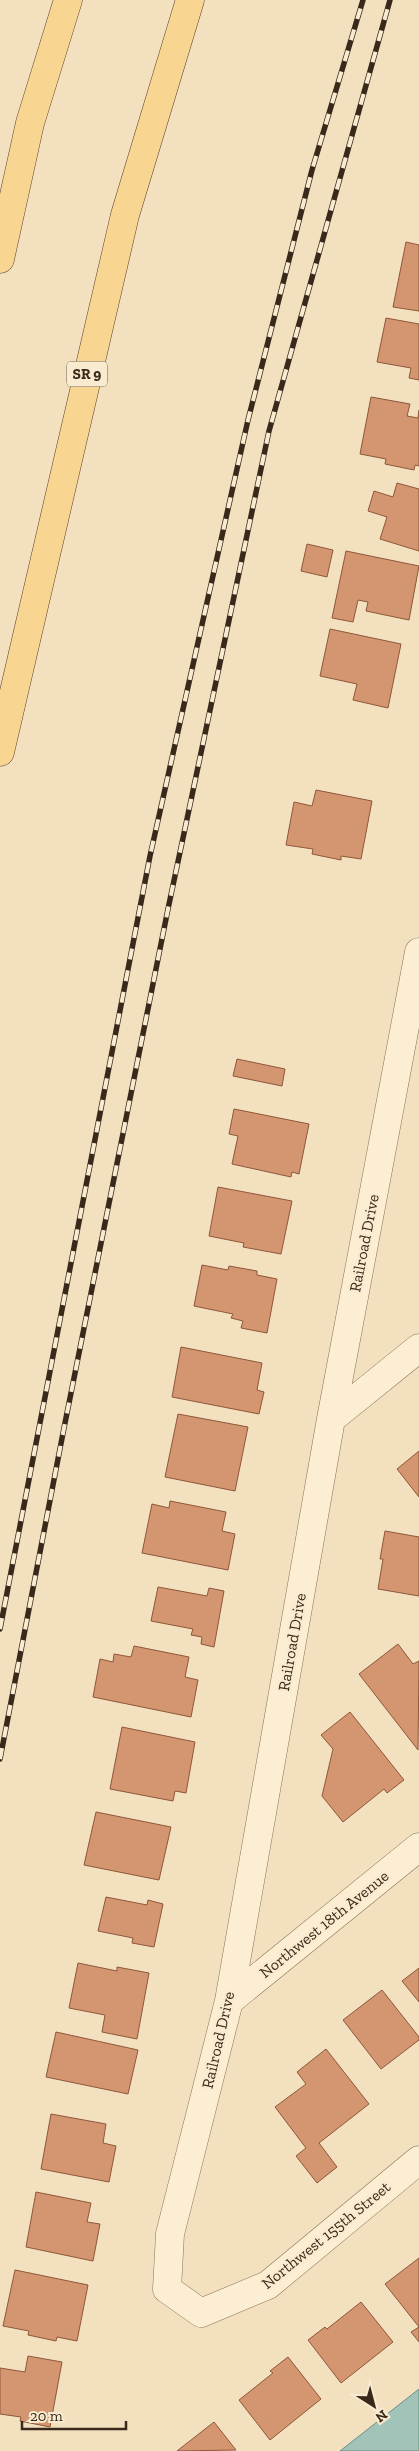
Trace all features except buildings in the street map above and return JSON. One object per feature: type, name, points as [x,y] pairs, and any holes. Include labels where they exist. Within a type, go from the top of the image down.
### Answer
[{"type":"main road","points":[[0,259],[30,123],[68,0]]},
{"type":"main road","name":"SR 9","points":[[0,752],[125,214],[190,0]]},
{"type":"street","name":"Railroad Drive","points":[[201,2313],[167,2289],[170,2234],[229,2001],[331,1419],[419,952]]},
{"type":"street","points":[[331,1419],[419,1348]]},
{"type":"street","name":"Northwest 18th Avenue","points":[[229,2001],[419,1847]]},
{"type":"street","name":"Northwest 155th Street","points":[[201,2313],[268,2285],[419,2160]]},
{"type":"water","points":[[419,2389],[419,2451],[340,2451]]},
{"type":"railway","points":[[0,1629],[150,856],[248,420],[312,170],[363,0]]},
{"type":"railway","points":[[0,1759],[168,909],[269,431],[390,0]]}]
